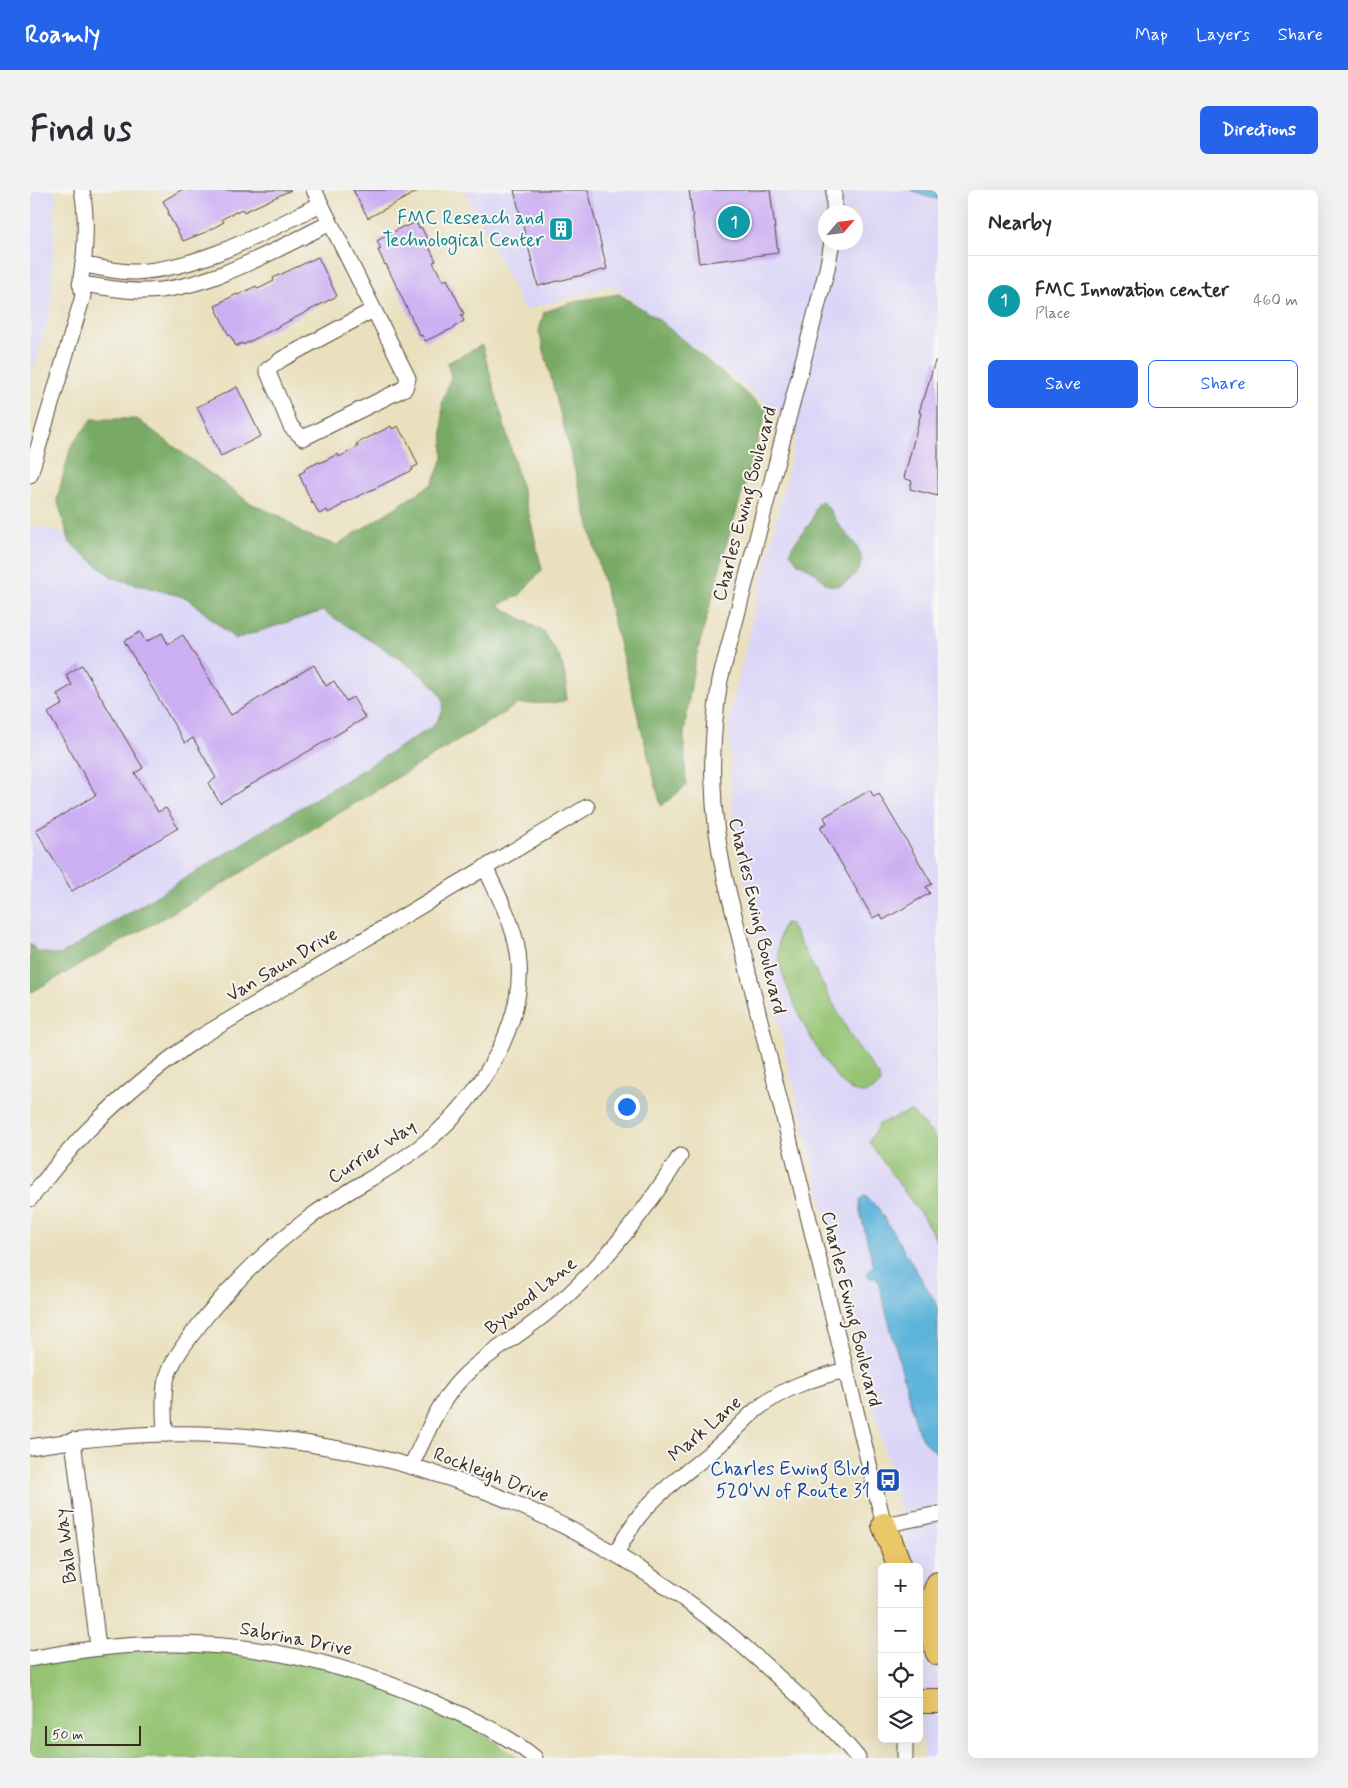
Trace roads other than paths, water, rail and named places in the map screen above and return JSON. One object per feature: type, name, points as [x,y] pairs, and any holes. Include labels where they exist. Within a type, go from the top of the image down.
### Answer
[{"type":"main road","points":[[884,1525],[898,1563]]},
{"type":"main road","points":[[938,1584],[933,1601],[931,1619],[932,1632],[938,1653]]},
{"type":"main road","points":[[923,1629],[938,1666]]},
{"type":"main road","points":[[923,1701],[938,1701]]},
{"type":"street","points":[[30,475],[83,296],[80,284],[85,226],[82,190]]},
{"type":"street","points":[[314,190],[330,223],[374,310],[408,378],[405,388],[303,438],[291,427],[267,370],[282,359],[374,310]]},
{"type":"street","points":[[834,190],[834,205]]},
{"type":"street","points":[[83,265],[134,272],[177,267],[213,256],[321,204]]},
{"type":"street","points":[[80,284],[141,291],[184,286],[261,257],[330,223]]},
{"type":"street","name":"Charles Ewing Boulevard","points":[[831,250],[720,680],[713,737],[712,765],[715,822],[725,878],[893,1563]]},
{"type":"street","name":"Van Saun Drive","points":[[30,1199],[58,1163],[123,1096],[196,1039],[587,807]]},
{"type":"street","name":"Currier Way","points":[[164,1434],[165,1392],[169,1372],[198,1326],[224,1294],[265,1254],[309,1217],[394,1165],[419,1148],[442,1128],[467,1099],[497,1054],[509,1028],[516,1006],[519,986],[519,963],[516,940],[510,921],[485,867]]},
{"type":"street","name":"Bywood Lane","points":[[411,1466],[440,1408],[461,1379],[479,1362],[538,1320],[597,1267],[623,1238],[649,1204],[680,1156]]},
{"type":"street","name":"Mark Lane","points":[[616,1553],[639,1516],[652,1502],[716,1448],[755,1411],[792,1387],[820,1376],[846,1370]]},
{"type":"street","name":"Rockleigh Drive","points":[[30,1447],[73,1440],[164,1434],[218,1435],[308,1444],[352,1452],[411,1466],[454,1480],[530,1509],[578,1532],[616,1553],[685,1599],[741,1643],[809,1705],[858,1758]]},
{"type":"street","name":"Bala Way","points":[[73,1440],[98,1647]]},
{"type":"street","points":[[884,1525],[938,1514]]},
{"type":"street","name":"Sabrina Drive","points":[[30,1659],[98,1647],[143,1644],[186,1643],[224,1645],[272,1651],[359,1672],[416,1694],[500,1735],[526,1750],[535,1758]]},
{"type":"street","points":[[905,1743],[905,1758]]},
{"type":"water","points":[[911,190],[938,190],[938,199],[927,197]]},
{"type":"water","points":[[864,1196],[878,1208],[938,1306],[938,1454],[924,1442],[918,1431],[877,1277],[871,1278],[867,1273],[870,1268],[874,1267],[860,1212],[860,1201]]},
{"type":"place","name":"FMC Innovation center","points":[[734,222]]},
{"type":"place","name":"FMC Reseach and Technological Center","points":[[561,229]]},
{"type":"place","name":"Charles Ewing Blvd 520'W of Route 31","points":[[888,1480]]}]
